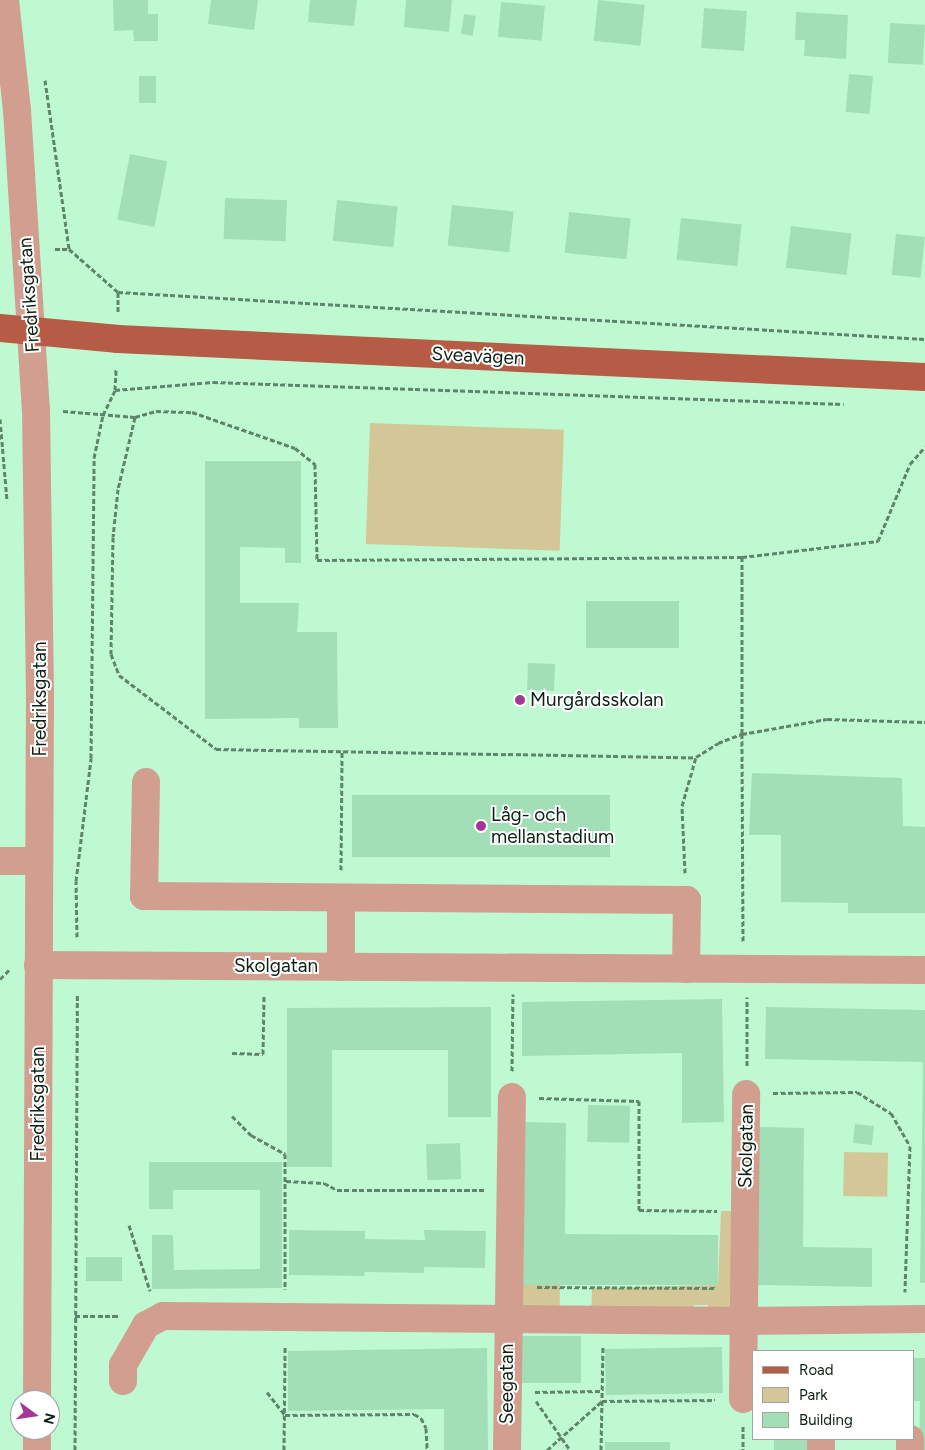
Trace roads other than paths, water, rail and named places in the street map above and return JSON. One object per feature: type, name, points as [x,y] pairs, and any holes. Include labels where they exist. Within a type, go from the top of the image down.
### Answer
[{"type":"main road","name":"Sveavägen","points":[[0,328],[118,339],[925,376]]},
{"type":"street","name":"Fredriksgatan","points":[[4,0],[17,110],[31,330],[40,602],[38,861],[26,966],[37,1390]]},
{"type":"street","points":[[146,782],[144,896],[341,899],[687,900],[686,969]]},
{"type":"street","points":[[0,861],[38,861]]},
{"type":"street","points":[[341,899],[341,967]]},
{"type":"street","name":"Skolgatan","points":[[26,966],[513,966],[748,970],[925,970]]},
{"type":"street","name":"Skolgatan","points":[[744,1321],[746,1094]]},
{"type":"street","points":[[507,1317],[512,1097]]},
{"type":"street","points":[[122,1381],[123,1365],[146,1325],[163,1316],[507,1317],[744,1321],[915,1319]]},
{"type":"street","name":"Seegatan","points":[[507,1317],[507,1450]]},
{"type":"street","points":[[743,1399],[744,1321]]},
{"type":"place","name":"Murgårdsskolan","points":[[520,700]]},
{"type":"place","name":"Låg- och mellanstadium","points":[[481,826]]}]
